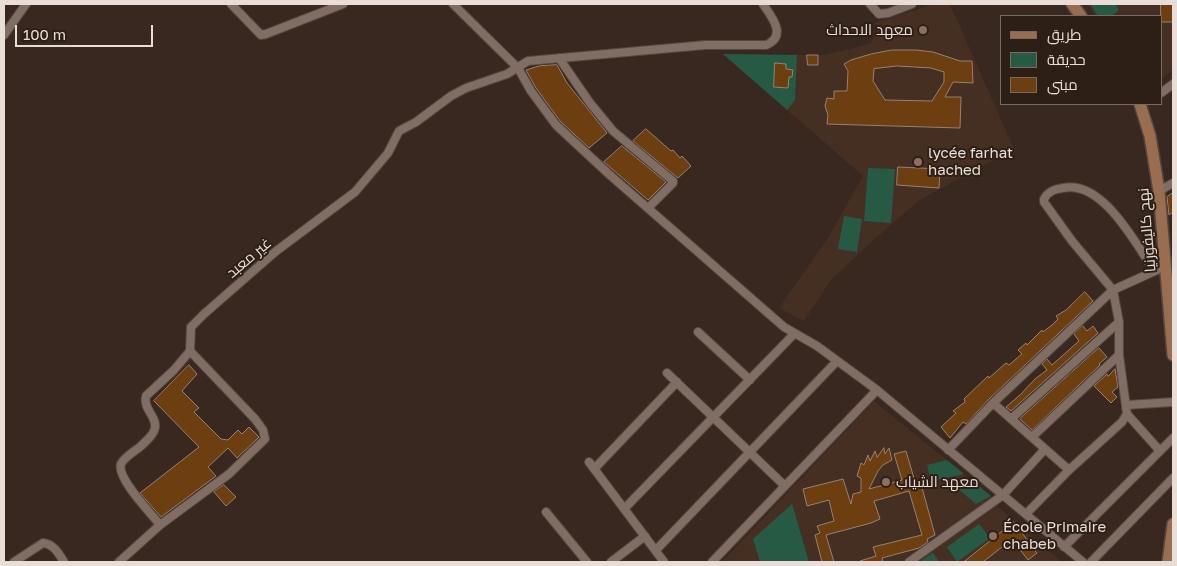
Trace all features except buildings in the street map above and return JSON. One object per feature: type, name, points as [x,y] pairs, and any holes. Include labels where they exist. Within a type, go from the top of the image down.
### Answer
[{"type":"street","points":[[4,35],[26,4]]},
{"type":"street","points":[[231,4],[261,35],[343,4]]},
{"type":"street","points":[[453,4],[518,68],[531,91],[556,125],[648,208],[784,327],[817,346],[877,390],[1083,562]]},
{"type":"street","name":"غير معبد","points":[[190,351],[191,327],[204,314],[276,252],[355,192],[388,153],[399,131],[416,122],[451,96],[466,88],[497,78],[528,61],[705,45],[766,45],[774,41],[777,33],[775,22],[763,4]]},
{"type":"street","points":[[870,4],[879,14],[888,13],[912,4]]},
{"type":"street","points":[[1072,4],[1080,15]]},
{"type":"street","points":[[559,58],[590,103],[613,131],[672,179],[673,183],[648,208]]},
{"type":"street","points":[[1162,92],[1173,84]]},
{"type":"street","name":"نهح كاليفورنيا","points":[[1143,105],[1159,191],[1160,270],[1173,355]]},
{"type":"street","points":[[1159,191],[1173,183]]},
{"type":"street","points":[[948,450],[993,403],[1113,290],[1160,270],[1109,205],[1086,189],[1070,186],[1054,190],[1047,194],[1044,202],[1072,241],[1113,290],[1127,414],[1122,422],[1069,470],[1026,514]]},
{"type":"street","points":[[1011,419],[1118,322]]},
{"type":"street","points":[[698,332],[750,380]]},
{"type":"street","points":[[624,509],[794,334]]},
{"type":"street","points":[[119,562],[160,525],[229,474],[265,439],[263,430],[255,419],[190,351],[174,370],[146,396],[144,402],[155,428],[152,435],[123,461],[121,468],[126,483],[160,525]]},
{"type":"street","points":[[1032,437],[1119,355]]},
{"type":"street","points":[[656,550],[837,361]]},
{"type":"street","points":[[667,373],[785,486]]},
{"type":"street","points":[[664,562],[591,466],[677,382]]},
{"type":"street","points":[[712,562],[877,390]]},
{"type":"street","points":[[1127,405],[1173,402]]},
{"type":"street","points":[[993,403],[1069,470]]},
{"type":"street","points":[[1127,414],[1160,451]]},
{"type":"street","points":[[1064,547],[1173,438]]},
{"type":"street","points":[[909,562],[1003,495],[1045,449]]},
{"type":"street","points":[[1091,562],[1173,478]]},
{"type":"street","points":[[546,512],[585,562]]},
{"type":"street","points":[[1168,562],[1173,531]]},
{"type":"street","points":[[611,562],[645,536]]},
{"type":"street","points":[[14,562],[43,543],[56,550],[64,562]]},
{"type":"shaded area","name":"lycée farhat hached","points":[[934,4],[950,4],[1014,149],[920,200],[871,242],[830,281],[804,321],[779,308],[828,238],[863,176],[723,54],[824,55],[862,46],[872,42],[877,30],[874,23]]},
{"type":"shaded area","points":[[1087,4],[1173,4],[1173,69],[1162,79],[1162,15],[1094,15]]},
{"type":"shaded area","name":"معهد الشياب","points":[[874,401],[991,496],[998,507],[1062,562],[940,562],[932,553],[919,562],[722,562]]},
{"type":"green space","points":[[1090,4],[1115,4],[1119,10],[1113,15],[1097,15]]},
{"type":"green space","points":[[723,54],[797,55],[795,100],[787,110]]},
{"type":"green space","points":[[868,168],[895,169],[891,223],[864,221]]},
{"type":"green space","points":[[844,216],[862,219],[857,252],[838,249]]},
{"type":"green space","points":[[947,460],[964,474],[931,481],[927,465]]},
{"type":"green space","points":[[974,482],[991,496],[976,504],[956,487]]},
{"type":"green space","points":[[792,504],[809,562],[760,562],[753,539]]},
{"type":"green space","points":[[979,524],[990,538],[957,562],[947,547]]},
{"type":"green space","points":[[932,553],[940,562],[919,562]]},
{"type":"place","name":"معهد الاحداث","points":[[923,30]]},
{"type":"place","name":"lycée farhat hached","points":[[918,162]]},
{"type":"place","name":"معهد الشياب","points":[[886,482]]},
{"type":"place","name":"École Primaire chabeb","points":[[993,536]]}]
